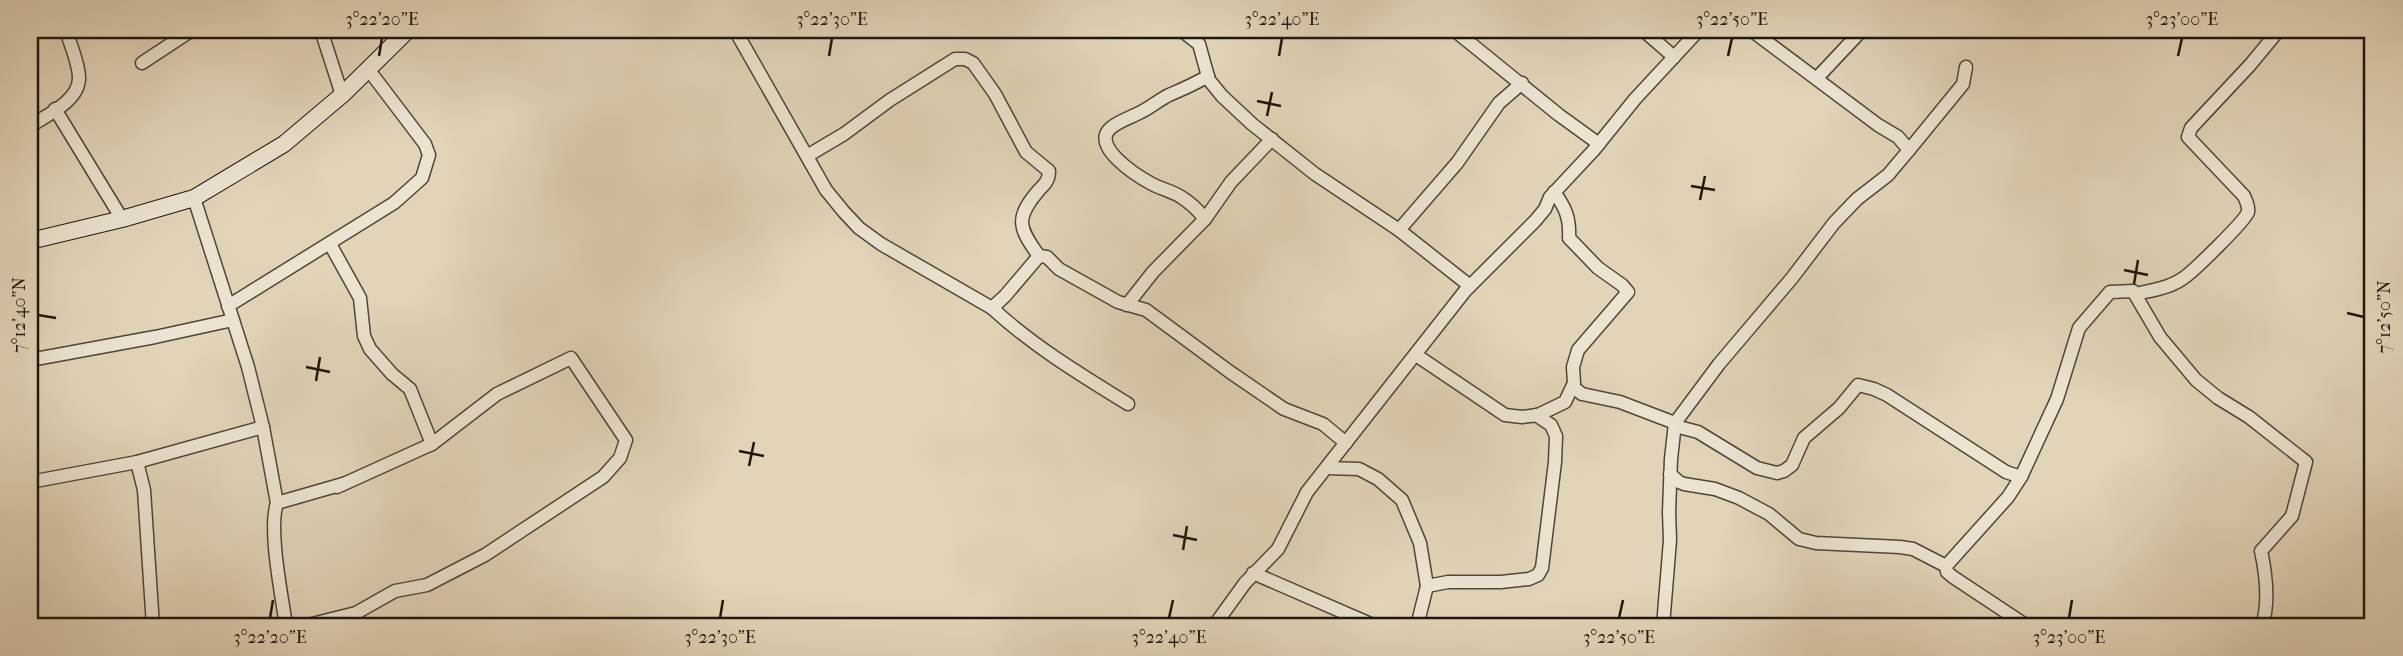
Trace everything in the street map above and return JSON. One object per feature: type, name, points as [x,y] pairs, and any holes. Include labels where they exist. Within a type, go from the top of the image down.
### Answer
[{"type":"street","points":[[30,126],[55,109],[77,88],[79,76],[66,30]]},
{"type":"street","points":[[142,63],[192,30]]},
{"type":"street","points":[[321,30],[342,95]]},
{"type":"street","points":[[30,241],[194,198],[284,144],[342,95],[408,30]]},
{"type":"street","points":[[735,30],[826,190],[859,228],[940,280],[992,308],[1066,366],[1128,404]]},
{"type":"street","points":[[1181,30],[1199,44],[1208,76],[1222,96],[1315,174],[1399,230],[1470,286]]},
{"type":"street","points":[[1454,30],[1559,116],[1599,144]]},
{"type":"street","points":[[1643,30],[1674,57]]},
{"type":"street","points":[[1214,626],[1253,573],[1278,549],[1307,492],[1470,286],[1535,221],[1554,192],[1699,30]]},
{"type":"street","points":[[1751,30],[1898,137],[1909,150]]},
{"type":"street","points":[[1817,78],[1862,30]]},
{"type":"street","points":[[2135,294],[2156,290],[2182,280],[2248,213],[2244,196],[2188,137],[2191,128],[2279,30]]},
{"type":"street","points":[[807,156],[955,59],[965,59],[973,63],[995,94],[1026,152],[1049,171],[1047,181],[1025,208],[1022,218],[1027,239],[1039,256],[1047,257],[1059,269],[1118,302],[1146,310],[1284,409],[1324,424],[1346,443]]},
{"type":"street","points":[[1663,626],[1675,424],[1719,364],[1835,223],[1857,199],[1888,175],[1963,84],[1966,67]]},
{"type":"street","points":[[228,306],[394,203],[422,178],[429,162],[425,144],[368,69]]},
{"type":"street","points":[[1205,219],[1195,206],[1128,168],[1113,155],[1105,136],[1108,129],[1119,122],[1208,76]]},
{"type":"street","points":[[1399,230],[1457,163],[1499,103],[1522,83]]},
{"type":"street","points":[[55,109],[122,219]]},
{"type":"street","points":[[1127,305],[1153,272],[1205,219],[1231,182],[1272,139]]},
{"type":"street","points":[[1416,355],[1505,415],[1522,418],[1536,415],[1565,402],[1573,387],[1573,367],[1578,350],[1628,292],[1598,268],[1569,238],[1568,214],[1554,192]]},
{"type":"street","points":[[194,198],[233,320],[263,427],[277,503],[274,511],[277,560],[286,626]]},
{"type":"street","points":[[330,244],[360,298],[364,337],[380,361],[410,389],[432,444]]},
{"type":"street","points":[[992,308],[1039,256]]},
{"type":"street","points":[[1946,566],[2008,497],[2021,477],[2057,399],[2079,328],[2110,292],[2133,291],[2160,337],[2196,380],[2306,462],[2292,516],[2261,551],[2265,590],[2262,626]]},
{"type":"street","points":[[30,360],[233,320]]},
{"type":"street","points":[[277,503],[337,487],[395,458],[432,444],[497,394],[570,358],[626,440],[620,458],[603,477],[485,555],[427,584],[395,591],[356,612],[304,626]]},
{"type":"street","points":[[1573,387],[1582,394],[1620,402],[1698,432],[1757,468],[1777,473],[1792,465],[1804,438],[1839,408],[1858,385],[1874,388],[2006,472],[2021,477]]},
{"type":"street","points":[[1427,586],[1448,582],[1501,582],[1529,579],[1538,575],[1545,552],[1556,436],[1551,425],[1536,415]]},
{"type":"street","points":[[30,482],[137,462],[263,427]]},
{"type":"street","points":[[137,462],[144,490],[153,626]]},
{"type":"street","points":[[1327,468],[1359,469],[1378,479],[1402,500],[1420,543],[1427,586],[1417,626]]},
{"type":"street","points":[[1670,474],[1684,484],[1715,489],[1739,498],[1769,514],[1799,539],[1816,543],[1913,549],[1946,566]]},
{"type":"street","points":[[1946,566],[1947,572],[1953,577],[2027,626]]},
{"type":"street","points":[[1253,573],[1375,626]]}]
